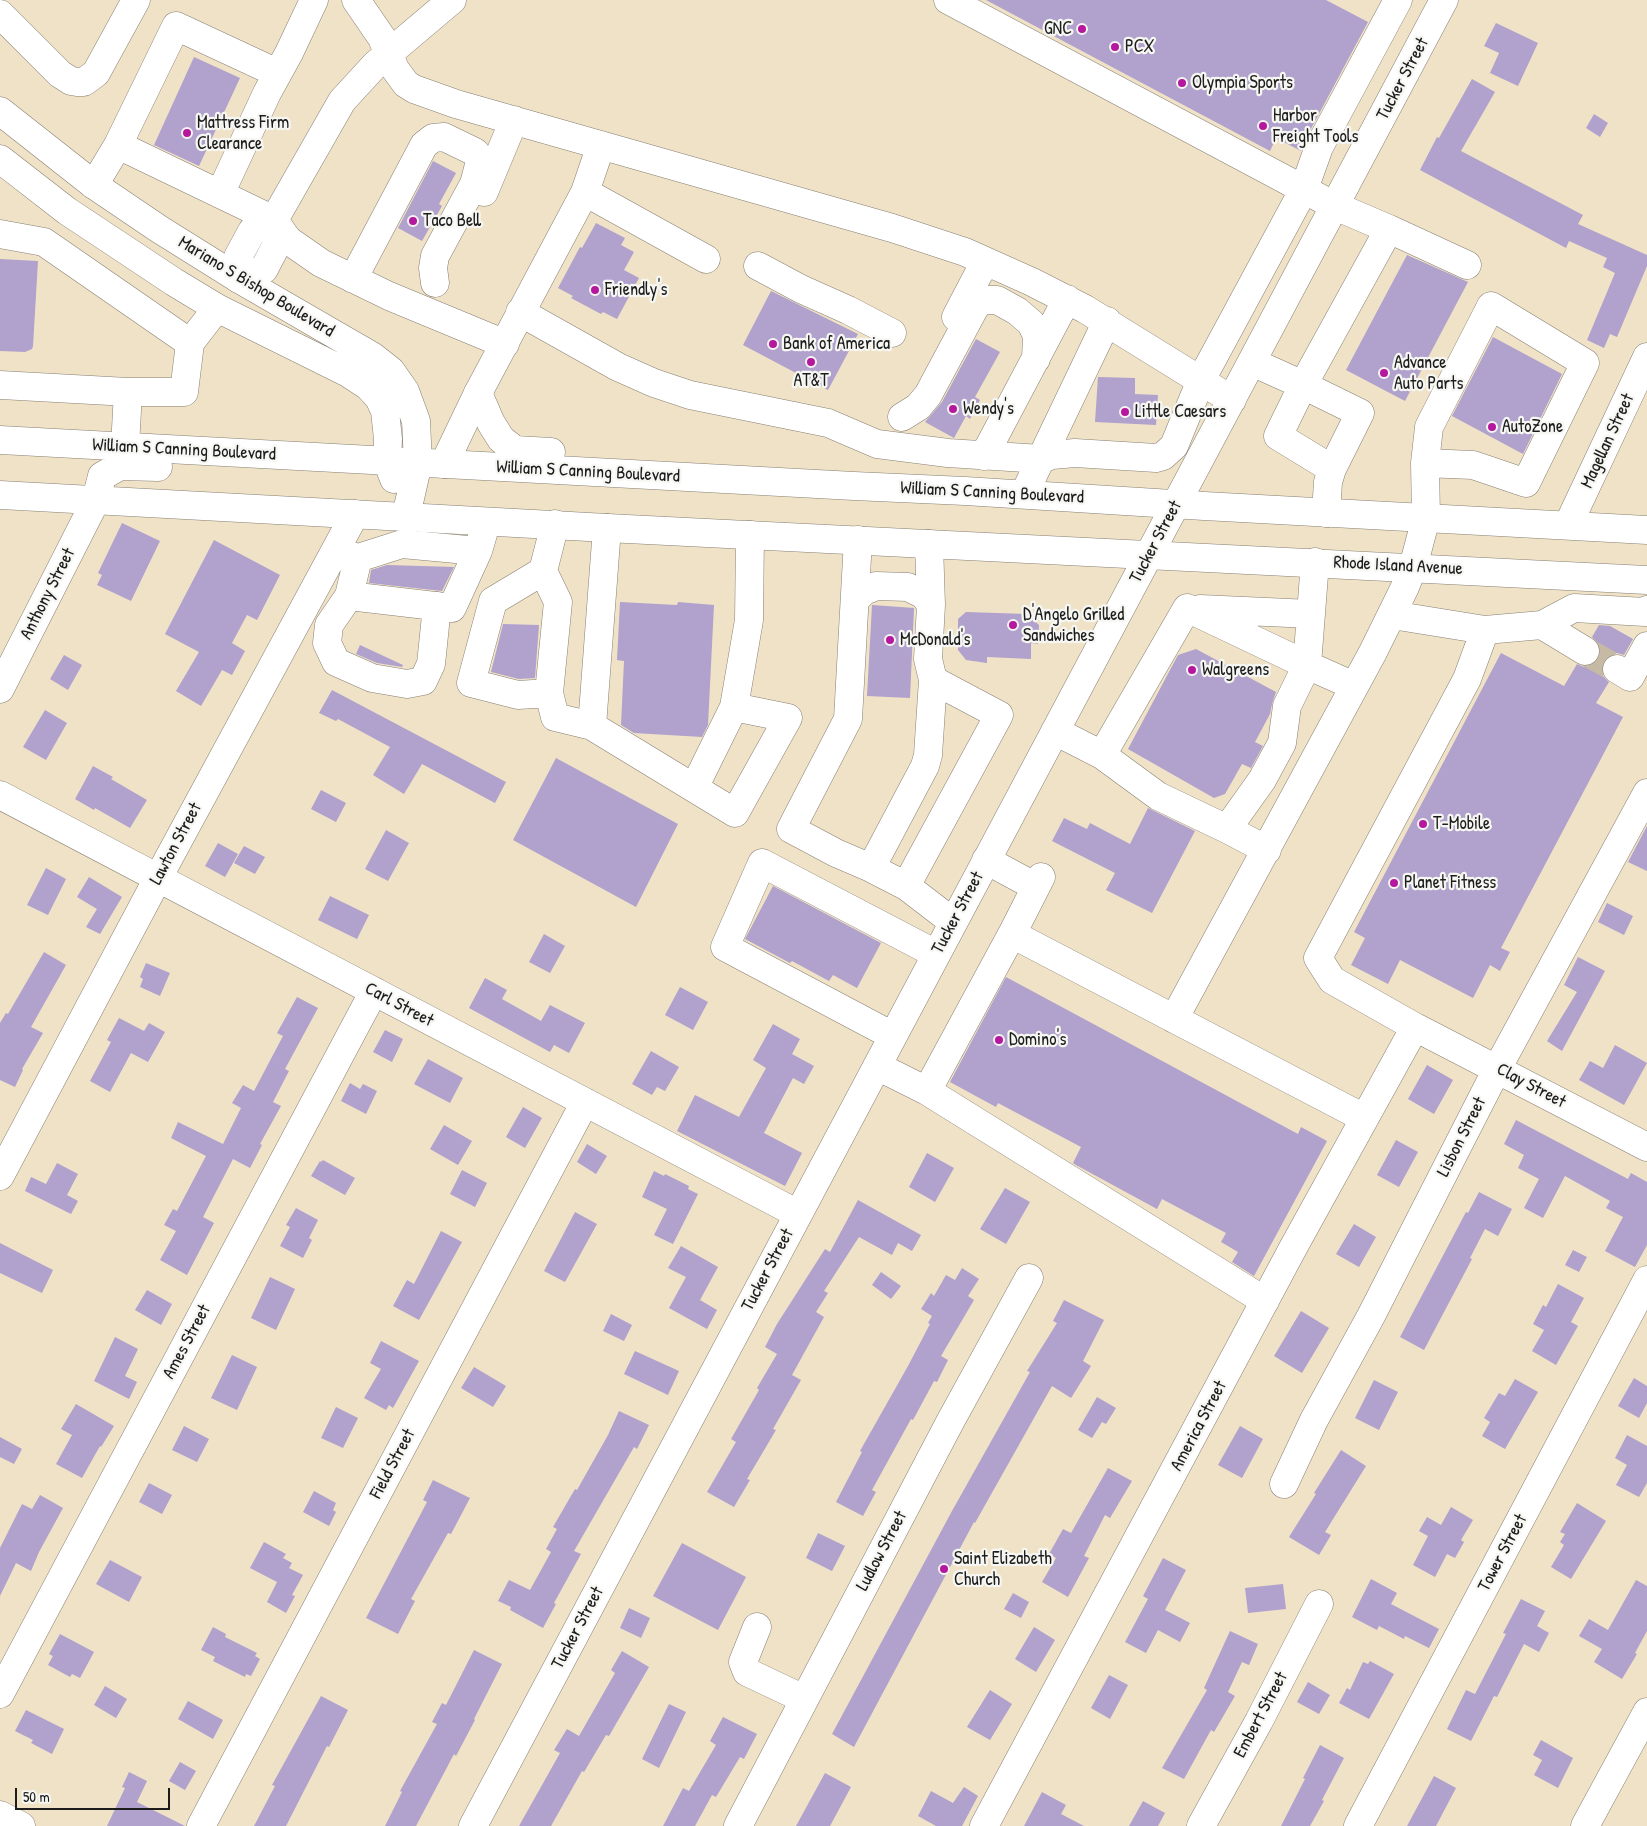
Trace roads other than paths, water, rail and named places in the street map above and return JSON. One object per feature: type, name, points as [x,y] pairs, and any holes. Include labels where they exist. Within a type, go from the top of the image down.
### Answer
[{"type":"street","points":[[0,14],[60,74],[71,81],[84,82],[96,73],[136,0]]},
{"type":"street","points":[[220,194],[314,0]]},
{"type":"street","points":[[356,0],[382,38],[394,69],[406,84],[414,89],[456,104],[892,228],[952,248],[1067,299],[1107,321],[1232,400]]},
{"type":"street","points":[[0,385],[128,392],[184,392],[190,343],[239,279],[264,269],[277,244],[274,220],[342,101],[362,78],[389,53],[452,0]]},
{"type":"street","points":[[948,0],[1336,206],[1467,265]]},
{"type":"street","points":[[520,312],[618,367],[654,383],[706,399],[828,423],[840,427],[864,440],[887,446],[984,456],[1041,459],[1052,455],[1075,453],[1156,458],[1163,456],[1178,440],[1201,380],[1304,189],[1319,147],[1398,0]]},
{"type":"street","name":"Tucker Street","points":[[473,1826],[1055,730],[1336,206],[1435,2]]},
{"type":"street","points":[[94,185],[118,144],[176,26],[278,73]]},
{"type":"street","name":"Mariano S Bishop Boulevard","points":[[0,111],[94,185],[159,230],[372,356],[391,371],[405,391],[431,464],[406,516],[402,544]]},
{"type":"street","points":[[421,310],[484,192],[514,120]]},
{"type":"street","points":[[0,154],[23,130]]},
{"type":"street","points":[[353,279],[424,145],[433,138],[444,137],[475,152],[479,165],[474,184],[435,256],[433,268],[435,283]]},
{"type":"street","points":[[118,144],[274,220],[288,240],[321,263],[421,310],[505,344]]},
{"type":"street","points":[[431,464],[478,392],[505,344],[520,312],[586,192],[601,145]]},
{"type":"street","name":"Mariano S Bishop Boulevard","points":[[0,159],[102,236],[166,278],[217,308],[348,373],[368,386],[378,398],[385,411],[388,440],[387,461]]},
{"type":"street","points":[[586,192],[706,259]]},
{"type":"street","points":[[1332,469],[1278,436],[1303,385],[1389,229]]},
{"type":"street","points":[[0,234],[44,242],[190,343]]},
{"type":"street","points":[[887,446],[979,273],[987,262]]},
{"type":"street","points":[[758,266],[892,333]]},
{"type":"street","points":[[984,456],[1067,299]]},
{"type":"street","points":[[902,417],[918,408],[928,395],[974,309],[978,303],[984,300],[997,300],[1032,322],[1037,336],[1036,358]]},
{"type":"street","points":[[1174,1019],[1267,850],[1392,615],[1413,567],[1426,518],[1425,463],[1429,427],[1491,306],[1586,363],[1526,484],[1473,465],[1425,463]]},
{"type":"street","points":[[1024,494],[1107,321]]},
{"type":"street","name":"Magellan Street","points":[[1568,525],[1647,357]]},
{"type":"street","points":[[1252,362],[1360,413],[1332,469],[1328,482],[1326,513]]},
{"type":"street","points":[[125,447],[128,392]]},
{"type":"street","points":[[478,392],[501,439],[515,450],[570,453],[637,475]]},
{"type":"street","name":"William S Canning Boulevard","points":[[0,440],[1024,494],[1176,505]]},
{"type":"street","name":"Anthony Street","points":[[0,689],[96,500],[102,476],[120,466],[178,467],[224,452]]},
{"type":"street","points":[[387,461],[406,516]]},
{"type":"street","points":[[0,495],[607,528],[1149,554]]},
{"type":"street","points":[[1176,505],[1647,530]]},
{"type":"street","name":"Lawton Street","points":[[0,1176],[158,878],[346,555],[355,514]]},
{"type":"street","points":[[349,596],[452,608],[478,551],[487,521]]},
{"type":"street","points":[[555,524],[543,571],[558,602],[549,693],[554,716],[592,726],[735,813],[788,718],[734,707]]},
{"type":"street","points":[[592,726],[607,528]]},
{"type":"street","points":[[694,788],[734,707],[749,620],[750,535]]},
{"type":"street","points":[[858,540],[848,719],[791,829],[836,853],[906,886],[954,922]]},
{"type":"street","points":[[437,606],[431,664],[423,681],[407,684],[372,678],[336,662],[327,643],[329,625],[349,596],[346,555],[402,544],[478,551]]},
{"type":"street","points":[[871,868],[925,766],[928,754],[933,680],[928,659],[930,605],[929,544]]},
{"type":"street","name":"Rhode Island Avenue","points":[[1149,554],[1647,580]]},
{"type":"street","points":[[1227,829],[1262,780],[1282,743],[1287,706],[1307,665],[1315,562]]},
{"type":"street","points":[[543,571],[493,601],[471,684],[518,695],[549,693]]},
{"type":"street","points":[[855,600],[864,591],[876,586],[908,587],[924,594],[930,605]]},
{"type":"street","points":[[1187,608],[1311,614]]},
{"type":"street","points":[[1102,755],[1187,608]]},
{"type":"street","points":[[1187,608],[1354,686]]},
{"type":"street","points":[[1392,615],[1485,630],[1542,625],[1574,608],[1646,613]]},
{"type":"street","points":[[1542,625],[1584,651]]},
{"type":"street","name":"Clay Street","points":[[1485,630],[1467,679],[1318,958],[1332,980],[1415,1027],[1647,1147]]},
{"type":"street","points":[[1617,668],[1630,677],[1647,646]]},
{"type":"street","points":[[906,886],[999,715],[933,680]]},
{"type":"street","points":[[1055,730],[1102,755],[1158,796],[1267,850]]},
{"type":"street","name":"Lisbon Street","points":[[1284,1484],[1314,1420],[1371,1316],[1497,1068],[1647,793]]},
{"type":"street","name":"Carl Street","points":[[0,795],[798,1214]]},
{"type":"street","points":[[927,1091],[1038,882],[986,860]]},
{"type":"street","points":[[893,1036],[725,947],[762,863],[936,954]]},
{"type":"street","points":[[1012,934],[1364,1118]]},
{"type":"street","name":"Ames Street","points":[[0,1694],[374,991]]},
{"type":"street","name":"America Street","points":[[984,1826],[1265,1301],[1415,1027]]},
{"type":"street","points":[[877,1066],[927,1091],[1265,1301]]},
{"type":"street","name":"Field Street","points":[[201,1826],[585,1102]]},
{"type":"street","name":"Ludlow Street","points":[[738,1826],[950,1422],[1029,1278]]},
{"type":"street","name":"Tower Street","points":[[1358,1826],[1647,1280]]},
{"type":"street","name":"Embert Street","points":[[1200,1826],[1258,1721],[1319,1604]]},
{"type":"street","points":[[757,1626],[742,1662],[747,1672],[804,1698]]},
{"type":"street","points":[[1585,1826],[1647,1712]]},
{"type":"street","points":[[0,1815],[21,1826]]},
{"type":"tunnel","points":[[1585,651],[1617,669]]},
{"type":"place","name":"GNC","points":[[1082,29]]},
{"type":"place","name":"PCX","points":[[1115,47]]},
{"type":"place","name":"Olympia Sports","points":[[1182,83]]},
{"type":"place","name":"Harbor Freight Tools","points":[[1263,126]]},
{"type":"place","name":"Mattress Firm Clearance","points":[[187,133]]},
{"type":"place","name":"Taco Bell","points":[[413,221]]},
{"type":"place","name":"Friendly's","points":[[595,290]]},
{"type":"place","name":"Bank of America","points":[[773,344]]},
{"type":"place","name":"AT&T","points":[[811,362]]},
{"type":"place","name":"Advance Auto Parts","points":[[1384,373]]},
{"type":"place","name":"Wendy's","points":[[953,409]]},
{"type":"place","name":"Little Caesars","points":[[1125,412]]},
{"type":"place","name":"AutoZone","points":[[1492,427]]},
{"type":"place","name":"D'Angelo Grilled Sandwiches","points":[[1013,625]]},
{"type":"place","name":"McDonald's","points":[[890,640]]},
{"type":"place","name":"Walgreens","points":[[1192,670]]},
{"type":"place","name":"T-Mobile","points":[[1423,824]]},
{"type":"place","name":"Planet Fitness","points":[[1394,883]]},
{"type":"place","name":"Domino's","points":[[999,1040]]},
{"type":"place","name":"Saint Elizabeth Church","points":[[944,1569]]}]
